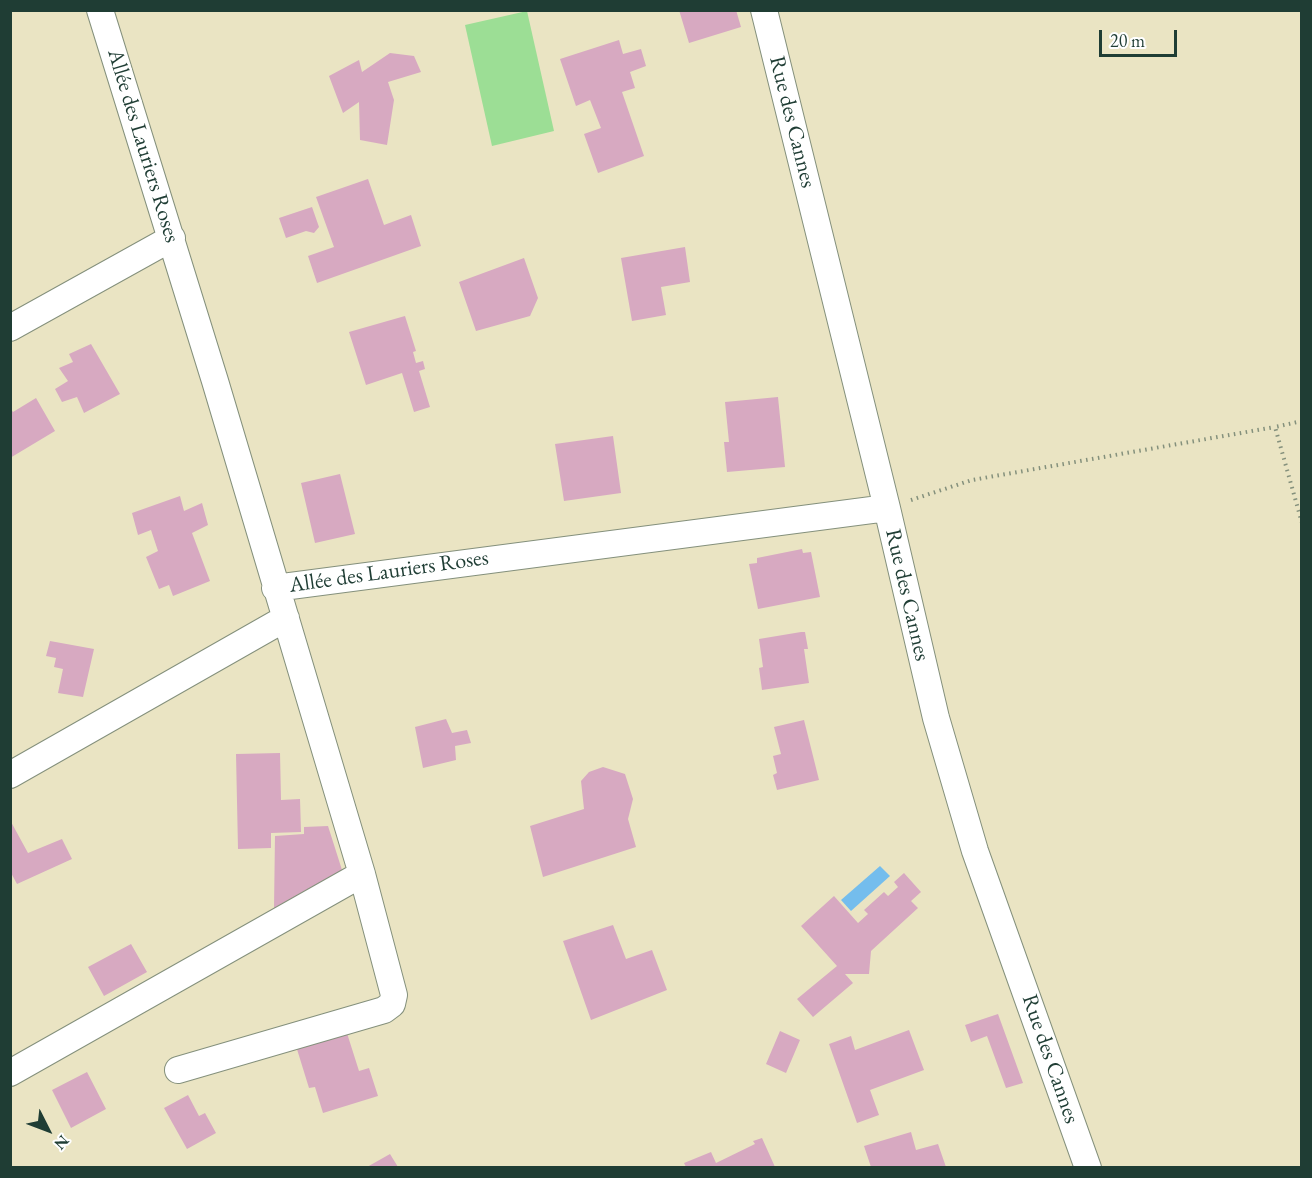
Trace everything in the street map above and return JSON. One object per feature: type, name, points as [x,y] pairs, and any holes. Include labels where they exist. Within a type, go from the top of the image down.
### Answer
[{"type":"street","name":"Allée des Lauriers Roses","points":[[100,10],[172,238],[275,588],[887,508]]},
{"type":"street","name":"Rue des Cannes","points":[[764,10],[887,508],[936,718],[975,851],[1088,1167]]},
{"type":"street","points":[[10,328],[172,238]]},
{"type":"street","points":[[178,1070],[389,1007],[394,995],[362,874],[275,588]]},
{"type":"street","points":[[10,775],[286,618]]},
{"type":"street","points":[[10,1073],[362,874]]},
{"type":"path","points":[[887,508],[972,480],[1302,421]]},
{"type":"path","points":[[1275,427],[1302,524]]},
{"type":"green space","points":[[527,11],[554,131],[492,146],[465,25]]},
{"type":"water","points":[[880,866],[890,876],[851,911],[841,900]]},
{"type":"building","points":[[679,10],[736,10],[741,27],[689,43]]},
{"type":"building","points":[[619,40],[623,54],[641,49],[646,66],[630,72],[635,88],[622,92],[644,156],[598,173],[584,134],[601,128],[590,100],[576,106],[560,59]]},
{"type":"building","points":[[390,53],[414,56],[421,72],[388,82],[394,100],[387,145],[360,140],[359,102],[343,113],[329,76],[359,60],[362,72]]},
{"type":"building","points":[[368,179],[384,225],[411,215],[421,246],[317,283],[308,256],[334,247],[316,197]]},
{"type":"building","points":[[312,207],[319,227],[314,233],[306,231],[286,238],[279,218]]},
{"type":"building","points":[[685,247],[690,282],[661,287],[666,315],[632,321],[621,258]]},
{"type":"building","points":[[524,258],[538,298],[530,316],[476,331],[459,282]]},
{"type":"building","points":[[405,316],[416,351],[413,352],[416,363],[423,361],[425,369],[419,371],[430,407],[414,412],[402,373],[366,385],[349,332]]},
{"type":"building","points":[[91,344],[120,394],[84,413],[77,397],[62,402],[55,389],[68,381],[59,368],[73,362],[69,354]]},
{"type":"building","points":[[778,397],[785,467],[727,472],[724,442],[729,442],[725,402]]},
{"type":"building","points":[[36,398],[55,431],[10,458],[10,408],[13,412]]},
{"type":"building","points":[[613,436],[621,493],[564,501],[555,444]]},
{"type":"building","points":[[340,474],[355,534],[315,543],[301,483]]},
{"type":"building","points":[[180,496],[184,511],[202,503],[208,525],[192,533],[210,581],[173,596],[169,585],[159,589],[146,557],[158,551],[151,530],[138,535],[132,513]]},
{"type":"building","points":[[802,549],[803,553],[811,552],[820,597],[758,609],[749,564],[757,563],[757,558]]},
{"type":"building","points":[[805,632],[808,649],[804,649],[809,683],[762,690],[759,668],[763,667],[759,639]]},
{"type":"building","points":[[50,641],[94,649],[83,697],[58,693],[63,669],[54,667],[56,658],[46,656]]},
{"type":"building","points":[[446,719],[452,733],[467,730],[471,743],[455,746],[456,760],[423,768],[415,727]]},
{"type":"building","points":[[804,720],[819,780],[777,790],[773,775],[777,773],[773,756],[781,754],[774,727]]},
{"type":"building","points":[[280,753],[281,800],[300,799],[301,832],[271,833],[271,848],[238,849],[236,754]]},
{"type":"building","points":[[603,767],[625,774],[633,799],[628,819],[636,847],[543,877],[530,826],[584,809],[581,781],[589,772]]},
{"type":"building","points":[[10,820],[28,853],[62,839],[72,859],[17,884],[10,871]]},
{"type":"building","points":[[328,826],[342,870],[274,908],[275,836],[304,834],[304,827]]},
{"type":"building","points":[[904,873],[921,892],[911,901],[918,908],[871,951],[869,974],[845,974],[853,983],[813,1017],[797,999],[837,966],[801,926],[834,896],[858,923],[868,914],[864,910],[884,892],[888,896],[898,887],[894,882]]},
{"type":"building","points":[[613,925],[626,959],[652,950],[667,990],[591,1020],[563,941]]},
{"type":"building","points":[[131,944],[147,972],[104,996],[88,967]]},
{"type":"building","points":[[998,1014],[1023,1083],[1006,1088],[987,1036],[971,1042],[965,1025]]},
{"type":"building","points":[[346,1030],[359,1071],[369,1068],[378,1096],[323,1113],[315,1087],[309,1088],[296,1046]]},
{"type":"building","points":[[909,1030],[924,1070],[870,1090],[879,1115],[857,1123],[829,1044],[851,1036],[855,1050]]},
{"type":"building","points":[[780,1031],[800,1040],[786,1073],[766,1064]]},
{"type":"building","points":[[87,1072],[106,1109],[71,1128],[52,1090]]},
{"type":"building","points":[[188,1095],[199,1116],[205,1113],[216,1133],[187,1149],[164,1108]]},
{"type":"building","points":[[911,1132],[916,1150],[938,1144],[946,1167],[871,1167],[864,1146]]},
{"type":"building","points":[[762,1138],[775,1167],[686,1167],[684,1163],[711,1152],[716,1163],[755,1144],[753,1141]]},
{"type":"building","points":[[390,1154],[398,1167],[367,1167]]}]
